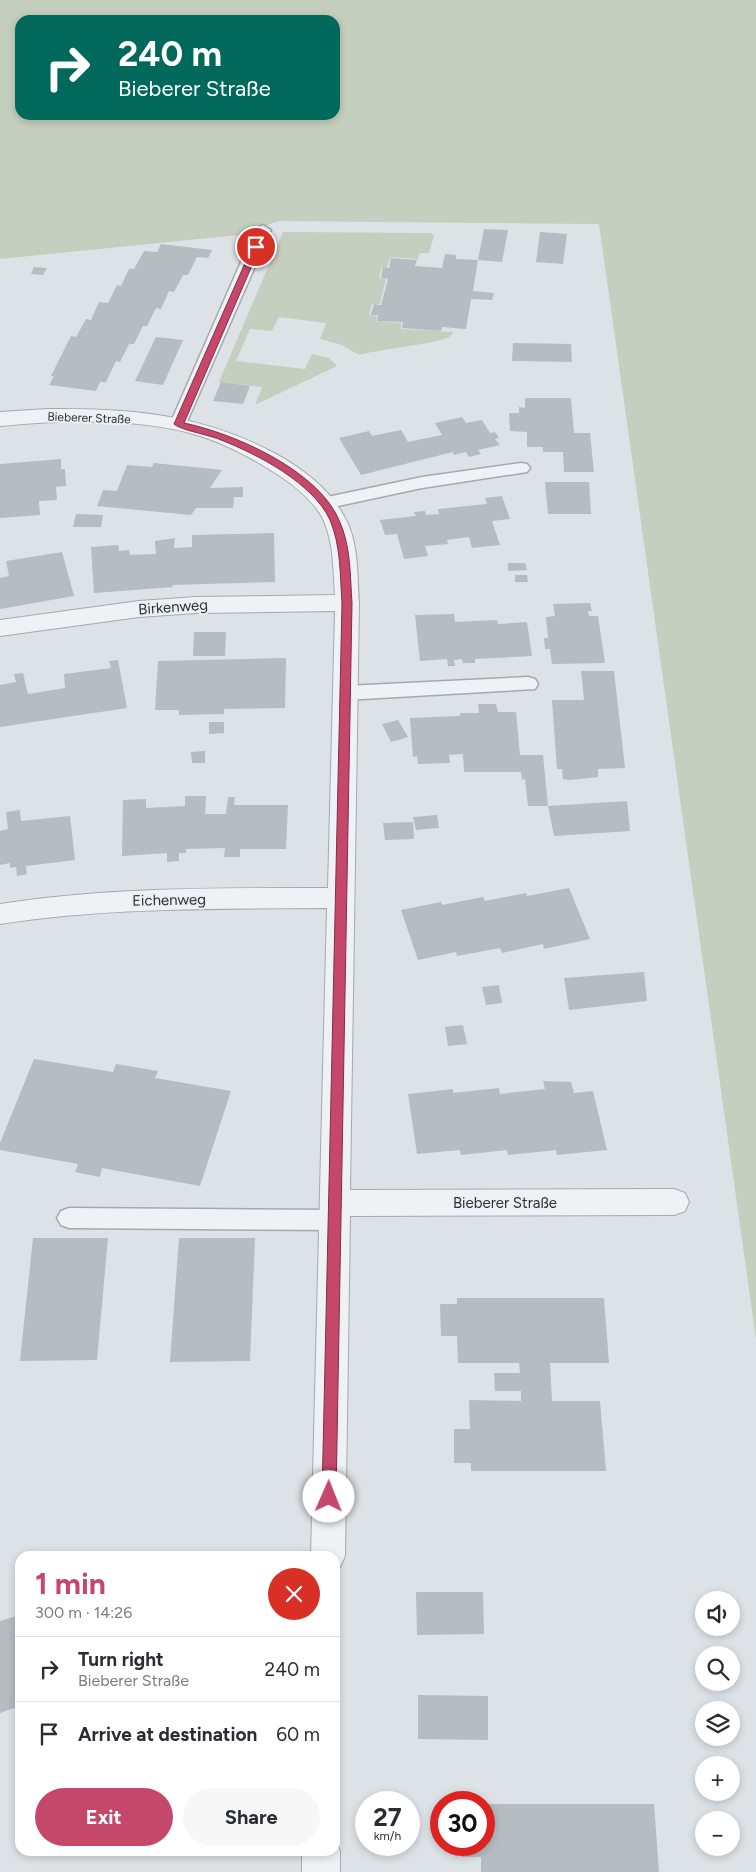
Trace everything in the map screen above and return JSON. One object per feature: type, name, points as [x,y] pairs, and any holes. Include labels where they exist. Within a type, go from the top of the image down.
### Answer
[{"type":"street","name":"Bieberer Straße","points":[[0,418],[73,416],[178,424],[201,429],[226,438],[277,464],[311,489],[324,503],[334,519],[344,551],[347,603],[328,1551]]},
{"type":"street","name":"Birkenweg","points":[[0,628],[138,609],[196,605],[347,603]]},
{"type":"street","name":"Eichenweg","points":[[0,914],[74,905],[141,900],[340,898]]},
{"type":"street","name":"Bieberer Straße","points":[[336,1212],[674,1202]]},
{"type":"street","points":[[321,1856],[321,1872]]},
{"type":"lane","points":[[178,424],[263,230]]},
{"type":"lane","points":[[324,503],[395,485],[466,473],[521,468]]},
{"type":"lane","points":[[345,693],[528,684]]},
{"type":"lane","points":[[69,1218],[336,1212]]},
{"type":"green space","points":[[0,0],[756,0],[756,1339],[599,224],[279,221],[239,235],[0,259]]},
{"type":"green space","points":[[283,232],[431,233],[434,236],[429,253],[420,253],[418,259],[390,257],[387,267],[382,267],[379,278],[386,279],[380,304],[372,304],[369,315],[377,316],[376,321],[401,323],[401,329],[453,332],[451,336],[434,342],[359,355],[342,345],[320,339],[326,323],[279,317],[272,331],[250,329],[236,361],[305,369],[312,354],[329,358],[337,366],[255,405],[262,387],[219,382]]},
{"type":"building","points":[[484,229],[508,230],[502,262],[478,260]]},
{"type":"building","points":[[540,232],[567,234],[563,264],[536,262]]},
{"type":"building","points":[[161,244],[212,250],[208,258],[197,257],[188,275],[183,275],[174,292],[169,291],[161,309],[156,308],[147,326],[143,326],[134,344],[129,344],[120,362],[116,361],[106,382],[100,382],[96,391],[49,385],[54,376],[51,376],[71,336],[76,337],[86,319],[91,320],[99,302],[108,303],[117,285],[121,286],[129,269],[134,269],[144,251],[157,252]]},
{"type":"building","points":[[445,254],[456,255],[456,259],[478,260],[473,291],[494,293],[492,300],[471,299],[466,329],[442,327],[441,331],[402,328],[403,322],[377,321],[378,315],[371,315],[374,304],[381,305],[388,279],[381,278],[383,267],[389,268],[391,258],[417,260],[415,266],[442,268]]},
{"type":"building","points":[[34,267],[47,268],[43,275],[31,274]]},
{"type":"building","points":[[156,337],[183,340],[163,385],[135,381]]},
{"type":"building","points":[[513,343],[571,344],[572,362],[512,361]]},
{"type":"building","points":[[221,382],[250,386],[243,404],[213,401]]},
{"type":"building","points":[[525,398],[571,398],[574,433],[590,433],[594,472],[564,472],[563,452],[543,452],[543,447],[527,447],[527,432],[510,431],[509,413],[519,413],[519,407],[525,408]]},
{"type":"building","points":[[462,417],[466,423],[482,420],[490,433],[495,432],[499,438],[495,439],[500,445],[478,450],[481,454],[469,457],[466,452],[454,455],[453,452],[361,475],[339,438],[369,431],[372,436],[401,430],[408,442],[442,435],[435,423]]},
{"type":"building","points":[[61,459],[61,469],[65,469],[66,486],[56,487],[57,500],[39,501],[40,515],[0,518],[0,464]]},
{"type":"building","points":[[154,463],[222,470],[210,488],[243,487],[243,497],[234,497],[233,508],[196,508],[191,515],[97,506],[103,490],[117,491],[127,465],[152,467]]},
{"type":"building","points":[[545,482],[589,482],[591,514],[548,514]]},
{"type":"building","points":[[502,496],[510,519],[492,521],[500,545],[472,548],[469,537],[447,540],[448,544],[425,546],[428,556],[404,559],[397,534],[385,535],[380,520],[416,516],[414,512],[425,511],[426,515],[439,514],[438,509],[487,504],[485,498]]},
{"type":"building","points":[[76,514],[103,515],[101,527],[73,527]]},
{"type":"building","points":[[274,533],[275,582],[172,585],[173,587],[94,593],[91,547],[118,545],[119,551],[129,550],[130,555],[156,554],[155,541],[175,538],[174,548],[192,547],[192,535]]},
{"type":"building","points":[[62,552],[74,596],[0,609],[0,578],[9,576],[6,561]]},
{"type":"building","points":[[508,563],[525,563],[527,570],[508,571]]},
{"type":"building","points":[[515,575],[527,575],[528,582],[515,582]]},
{"type":"building","points":[[590,603],[592,611],[588,611],[589,616],[598,616],[605,663],[552,664],[550,649],[545,649],[544,638],[548,638],[546,617],[555,616],[553,604]]},
{"type":"building","points":[[454,614],[455,622],[497,620],[498,624],[527,622],[532,656],[475,659],[475,663],[463,663],[462,659],[454,660],[455,666],[448,666],[447,659],[420,661],[415,615]]},
{"type":"building","points":[[194,632],[226,632],[225,656],[193,656]]},
{"type":"building","points":[[286,658],[285,708],[224,709],[224,714],[179,715],[179,710],[155,710],[158,661]]},
{"type":"building","points":[[118,660],[127,708],[0,727],[0,685],[16,682],[14,674],[23,673],[28,694],[65,688],[64,674],[111,668],[109,661]]},
{"type":"building","points":[[581,671],[614,671],[625,768],[598,769],[598,777],[570,780],[563,779],[562,769],[557,769],[552,700],[584,700]]},
{"type":"building","points":[[478,704],[496,704],[498,712],[516,712],[520,755],[543,755],[548,806],[528,806],[525,779],[522,780],[521,772],[464,772],[463,754],[449,755],[450,763],[418,764],[417,756],[413,757],[410,718],[460,716],[460,713],[479,713]]},
{"type":"building","points":[[398,720],[408,737],[391,742],[382,724]]},
{"type":"building","points":[[209,722],[224,722],[224,733],[209,734]]},
{"type":"building","points":[[205,751],[205,763],[192,763],[191,752]]},
{"type":"building","points":[[185,796],[206,796],[205,814],[226,814],[228,797],[235,797],[234,805],[288,805],[286,849],[240,849],[240,857],[224,857],[225,848],[186,849],[186,853],[179,853],[179,861],[167,862],[167,853],[122,856],[123,800],[146,799],[146,808],[185,806]]},
{"type":"building","points":[[627,801],[630,831],[554,836],[548,806]]},
{"type":"building","points":[[20,810],[21,821],[70,816],[75,860],[26,866],[27,874],[17,876],[16,867],[10,868],[10,863],[0,865],[0,831],[8,829],[6,812]]},
{"type":"building","points":[[437,815],[439,828],[416,830],[413,817]]},
{"type":"building","points":[[413,822],[414,839],[385,840],[383,823]]},
{"type":"building","points":[[569,888],[590,939],[544,949],[543,944],[502,953],[500,948],[457,956],[456,952],[418,960],[401,910],[441,902],[442,905],[483,897],[485,901],[526,893],[527,896]]},
{"type":"building","points":[[644,972],[647,1001],[569,1010],[564,978]]},
{"type":"building","points":[[499,985],[502,1003],[486,1005],[482,987]]},
{"type":"building","points":[[463,1025],[467,1044],[448,1046],[445,1027]]},
{"type":"building","points":[[34,1059],[113,1072],[116,1064],[158,1071],[155,1078],[231,1091],[200,1186],[102,1168],[100,1177],[75,1172],[78,1164],[0,1150],[0,1143]]},
{"type":"building","points":[[543,1081],[571,1082],[574,1093],[593,1091],[607,1150],[557,1155],[556,1150],[508,1155],[507,1150],[461,1155],[460,1150],[417,1154],[408,1094],[453,1089],[453,1093],[499,1088],[500,1094],[545,1089]]},
{"type":"building","points":[[33,1238],[108,1238],[97,1360],[20,1361]]},
{"type":"building","points":[[179,1238],[255,1238],[250,1361],[170,1362]]},
{"type":"building","points":[[457,1298],[604,1298],[609,1363],[550,1363],[552,1401],[600,1401],[606,1471],[471,1471],[471,1463],[454,1463],[454,1429],[470,1429],[469,1400],[521,1401],[521,1391],[495,1391],[494,1373],[520,1373],[519,1363],[458,1363],[457,1336],[441,1336],[440,1304],[457,1304]]},
{"type":"building","points":[[416,1592],[483,1592],[484,1634],[417,1635]]},
{"type":"building","points":[[15,1616],[15,1708],[0,1713],[0,1621]]},
{"type":"building","points":[[418,1695],[488,1696],[488,1740],[418,1739]]},
{"type":"building","points":[[495,1804],[654,1804],[659,1872],[481,1872],[481,1857],[462,1857],[495,1856]]},
{"type":"route","points":[[256,247],[191,400],[178,424],[201,429],[226,438],[277,464],[299,479],[317,494],[334,519],[344,551],[347,603],[329,1497]]}]
